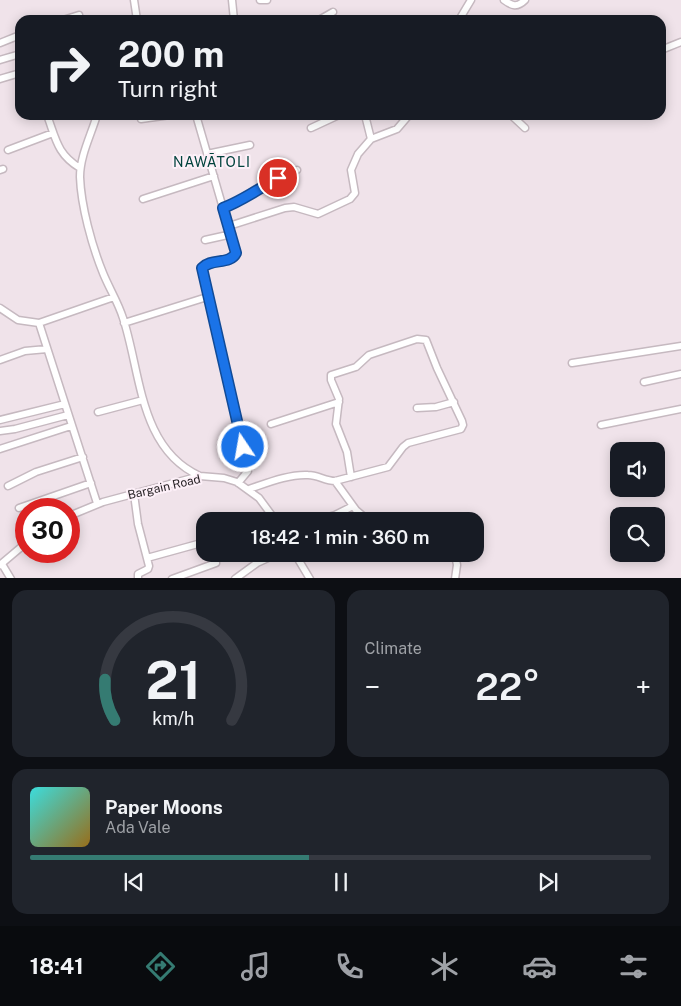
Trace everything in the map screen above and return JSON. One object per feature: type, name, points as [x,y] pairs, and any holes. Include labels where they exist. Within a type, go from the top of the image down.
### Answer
[{"type":"street","points":[[134,0],[136,15]]},
{"type":"street","points":[[232,0],[234,15]]},
{"type":"street","points":[[260,0],[266,0]]},
{"type":"street","points":[[462,15],[471,0]]},
{"type":"street","points":[[504,0],[512,6],[525,0]]},
{"type":"street","points":[[328,15],[333,12]]},
{"type":"street","points":[[0,43],[15,36]]},
{"type":"street","points":[[666,48],[681,42]]},
{"type":"street","points":[[0,60],[15,56]]},
{"type":"street","points":[[0,79],[15,74]]},
{"type":"street","points":[[49,120],[61,152],[67,160],[80,168]]},
{"type":"street","points":[[95,120],[80,168],[81,187],[90,230],[102,271],[124,323],[143,400],[154,428],[168,452],[191,472],[200,476]]},
{"type":"street","points":[[198,120],[236,253],[235,256],[208,264],[202,268],[227,371],[248,471],[238,482]]},
{"type":"street","points":[[311,128],[328,120]]},
{"type":"street","points":[[366,120],[371,139]]},
{"type":"street","points":[[229,226],[285,208],[294,208],[318,214],[350,198],[355,193],[351,170],[358,154],[371,139],[397,129],[405,120]]},
{"type":"street","points":[[517,120],[526,128]]},
{"type":"street","points":[[8,150],[53,133]]},
{"type":"street","points":[[208,154],[250,145]]},
{"type":"street","points":[[223,208],[238,202],[254,190],[297,170]]},
{"type":"street","points":[[143,199],[214,176]]},
{"type":"street","points":[[205,240],[232,234]]},
{"type":"street","points":[[0,308],[18,320],[39,323],[114,297]]},
{"type":"street","points":[[124,323],[208,297]]},
{"type":"street","points":[[39,323],[98,504]]},
{"type":"street","points":[[249,489],[297,475],[314,476],[329,481],[351,477],[388,466],[402,447],[408,443],[461,429],[462,421],[454,402],[437,368],[429,345],[422,338],[369,355],[356,366],[331,375],[331,380],[338,393],[339,402],[336,424],[347,452],[351,477]]},
{"type":"street","points":[[572,362],[681,346]]},
{"type":"street","points":[[0,360],[25,351],[47,349]]},
{"type":"street","points":[[644,382],[681,374]]},
{"type":"street","points":[[98,412],[143,400]]},
{"type":"street","points":[[271,424],[339,402]]},
{"type":"street","points":[[417,408],[436,407],[454,402]]},
{"type":"street","points":[[0,420],[65,404]]},
{"type":"street","points":[[601,425],[681,409]]},
{"type":"street","points":[[0,431],[68,415]]},
{"type":"street","points":[[0,449],[71,426]]},
{"type":"street","points":[[8,486],[36,472],[83,457]]},
{"type":"street","name":"Bargain Road","points":[[80,511],[98,504],[200,476],[224,478],[238,482],[249,489],[269,512]]},
{"type":"street","points":[[335,481],[359,512]]},
{"type":"street","points":[[48,498],[92,483]]},
{"type":"street","points":[[134,494],[138,524],[148,569],[138,574],[138,578]]},
{"type":"street","points":[[337,512],[353,506]]},
{"type":"street","points":[[147,558],[196,544]]},
{"type":"street","points":[[11,578],[1,564],[15,552]]},
{"type":"street","points":[[234,578],[259,562]]},
{"type":"street","points":[[300,562],[310,578]]},
{"type":"street","points":[[455,578],[456,562]]},
{"type":"street","points":[[172,578],[216,563]]},
{"type":"district","name":"NAWĀTOLI","points":[[212,162]]},
{"type":"route","points":[[243,447],[202,268],[204,265],[235,256],[232,234],[223,208],[238,202],[254,190],[278,178]]}]
